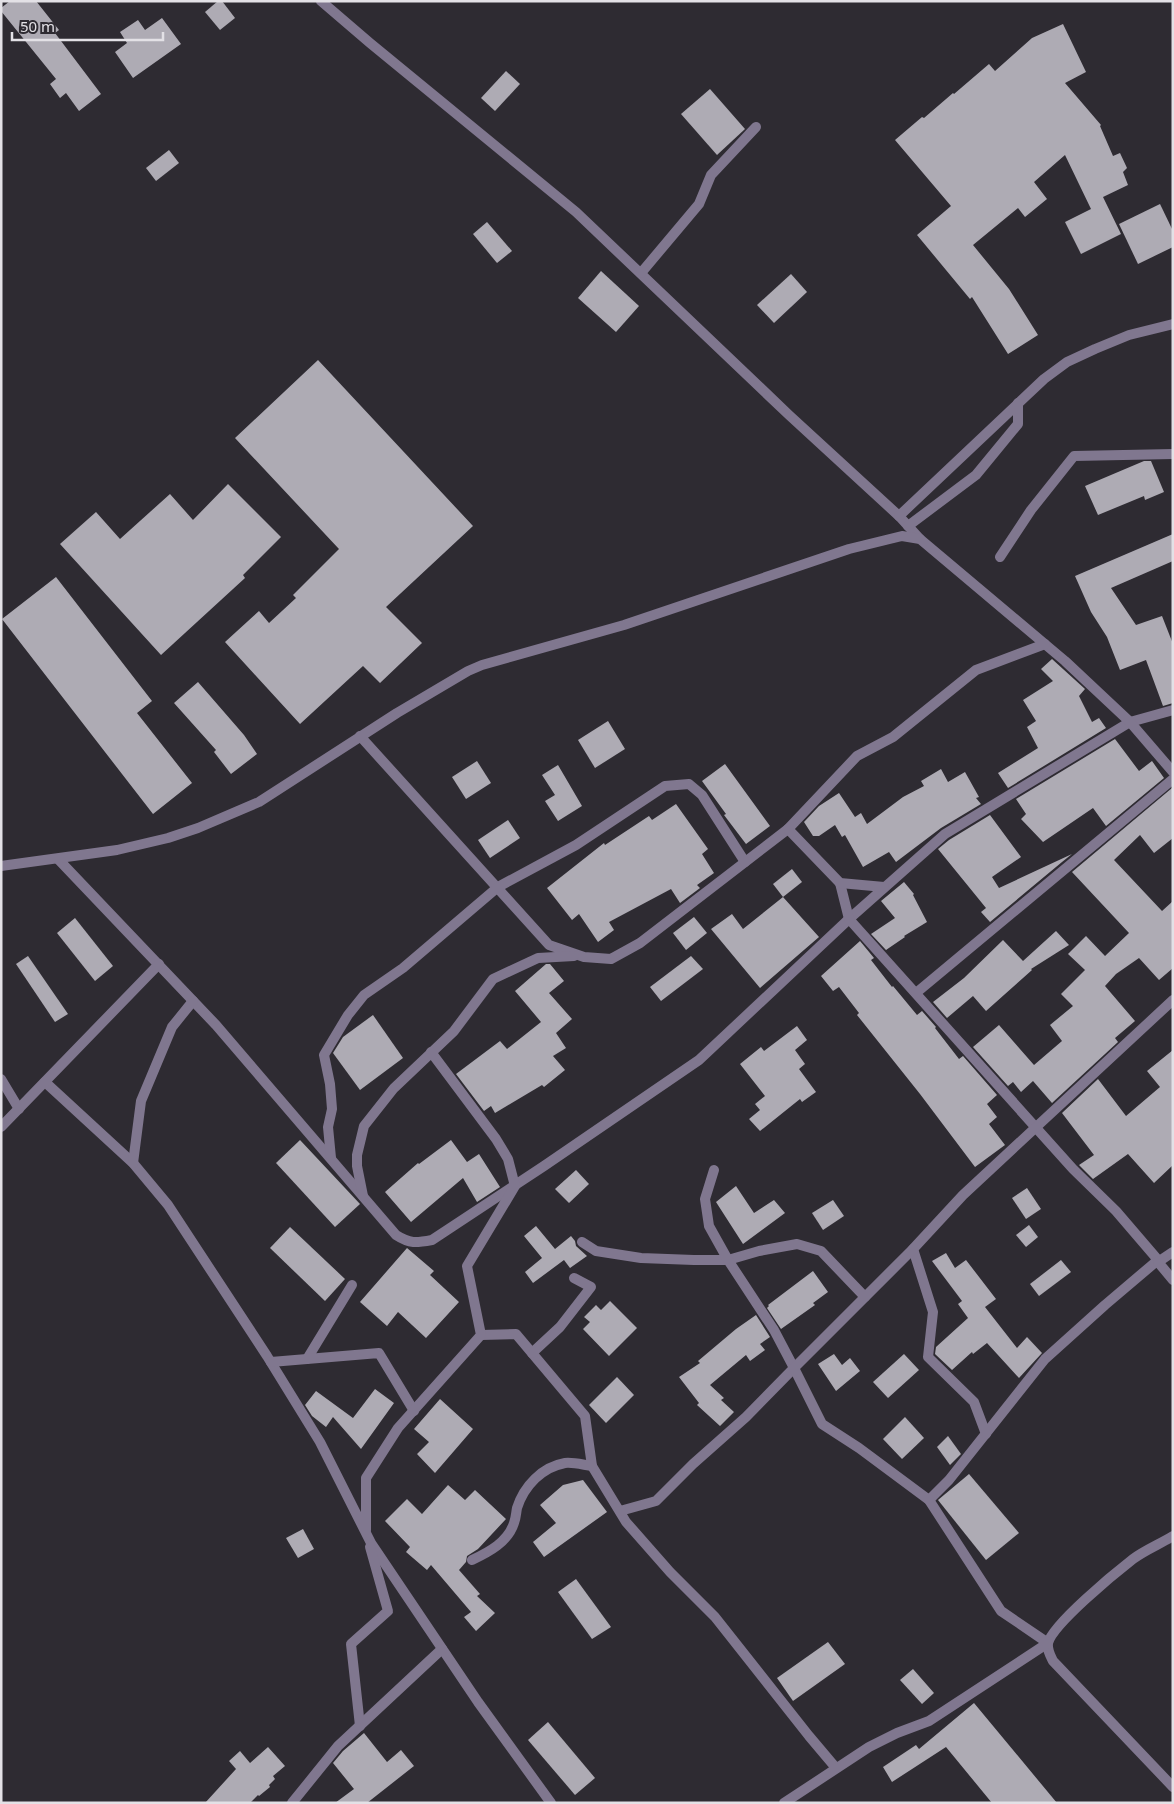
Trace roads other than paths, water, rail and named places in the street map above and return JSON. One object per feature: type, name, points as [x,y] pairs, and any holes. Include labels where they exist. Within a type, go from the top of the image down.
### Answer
[{"type":"street","points":[[321,1],[370,44],[576,212],[789,415],[899,516],[920,539],[1045,644],[1130,722],[1173,772]]},
{"type":"street","points":[[641,273],[699,204],[711,175],[756,127]]},
{"type":"street","points":[[899,516],[1044,379],[1067,362],[1129,335],[1173,324]]},
{"type":"street","points":[[908,526],[976,475],[1018,424],[1018,403]]},
{"type":"street","points":[[1000,558],[1031,510],[1074,456],[1173,454]]},
{"type":"street","points":[[1,866],[117,850],[168,838],[198,828],[259,802],[360,736],[462,674],[482,665],[624,625],[849,549],[902,536],[920,539]]},
{"type":"street","points":[[363,1196],[357,1166],[357,1155],[364,1126],[394,1088],[454,1031],[493,979],[538,958],[579,955],[611,959],[633,947],[788,829],[857,756],[893,737],[976,670],[1045,644]]},
{"type":"street","points":[[58,859],[216,1025],[396,1235],[408,1242],[420,1243],[432,1240],[515,1186],[698,1060],[849,919],[944,834],[1130,722],[1173,710]]},
{"type":"street","points":[[360,736],[498,886],[549,945],[579,955]]},
{"type":"street","points":[[916,993],[1173,779]]},
{"type":"street","points":[[331,1158],[328,1126],[332,1109],[330,1084],[324,1055],[348,1015],[364,995],[403,968],[498,886],[576,845],[665,786],[689,784],[702,795],[745,862]]},
{"type":"street","points":[[788,829],[840,883],[849,919],[1073,1169],[1116,1211],[1158,1260],[1045,1360],[949,1480],[929,1500]]},
{"type":"street","points":[[840,883],[884,887]]},
{"type":"street","points":[[1,1127],[159,964]]},
{"type":"street","points":[[133,1164],[141,1100],[172,1027],[193,1000]]},
{"type":"street","points":[[620,1511],[656,1501],[693,1464],[746,1417],[913,1249],[963,1195],[1173,1000]]},
{"type":"street","points":[[431,1052],[496,1139],[508,1159],[515,1186],[467,1266],[481,1335]]},
{"type":"street","points":[[1,1079],[19,1110]]},
{"type":"street","points":[[45,1082],[133,1164],[168,1205],[271,1362],[320,1442],[371,1543],[442,1649],[551,1803]]},
{"type":"street","points":[[714,1170],[704,1199],[709,1226],[728,1260],[774,1330],[822,1424],[859,1448],[929,1500],[1001,1611],[1048,1643]]},
{"type":"street","points":[[582,1242],[596,1251],[642,1258],[694,1260],[728,1260],[758,1251],[797,1244],[821,1251],[865,1298]]},
{"type":"street","points":[[913,1249],[933,1312],[928,1357],[974,1402],[986,1434]]},
{"type":"street","points":[[1173,1252],[1158,1262],[1173,1280]]},
{"type":"street","points":[[532,1353],[560,1327],[591,1287],[574,1278]]},
{"type":"street","points":[[307,1359],[352,1285]]},
{"type":"street","points":[[360,1726],[351,1644],[388,1611],[366,1532],[366,1478],[398,1428],[481,1335],[516,1334],[585,1416],[592,1466],[626,1522],[670,1572],[715,1617],[836,1768]]},
{"type":"street","points":[[271,1362],[379,1353],[414,1411]]},
{"type":"street","points":[[472,1560],[491,1552],[509,1533],[525,1491],[535,1478],[549,1468],[566,1463],[592,1466]]},
{"type":"street","points":[[1173,1536],[1134,1559],[1096,1590],[1054,1630],[1048,1643],[1048,1651],[1053,1661],[1173,1787]]},
{"type":"street","points":[[784,1803],[868,1747],[928,1721],[1048,1643]]},
{"type":"street","points":[[292,1803],[338,1746],[442,1649]]}]
